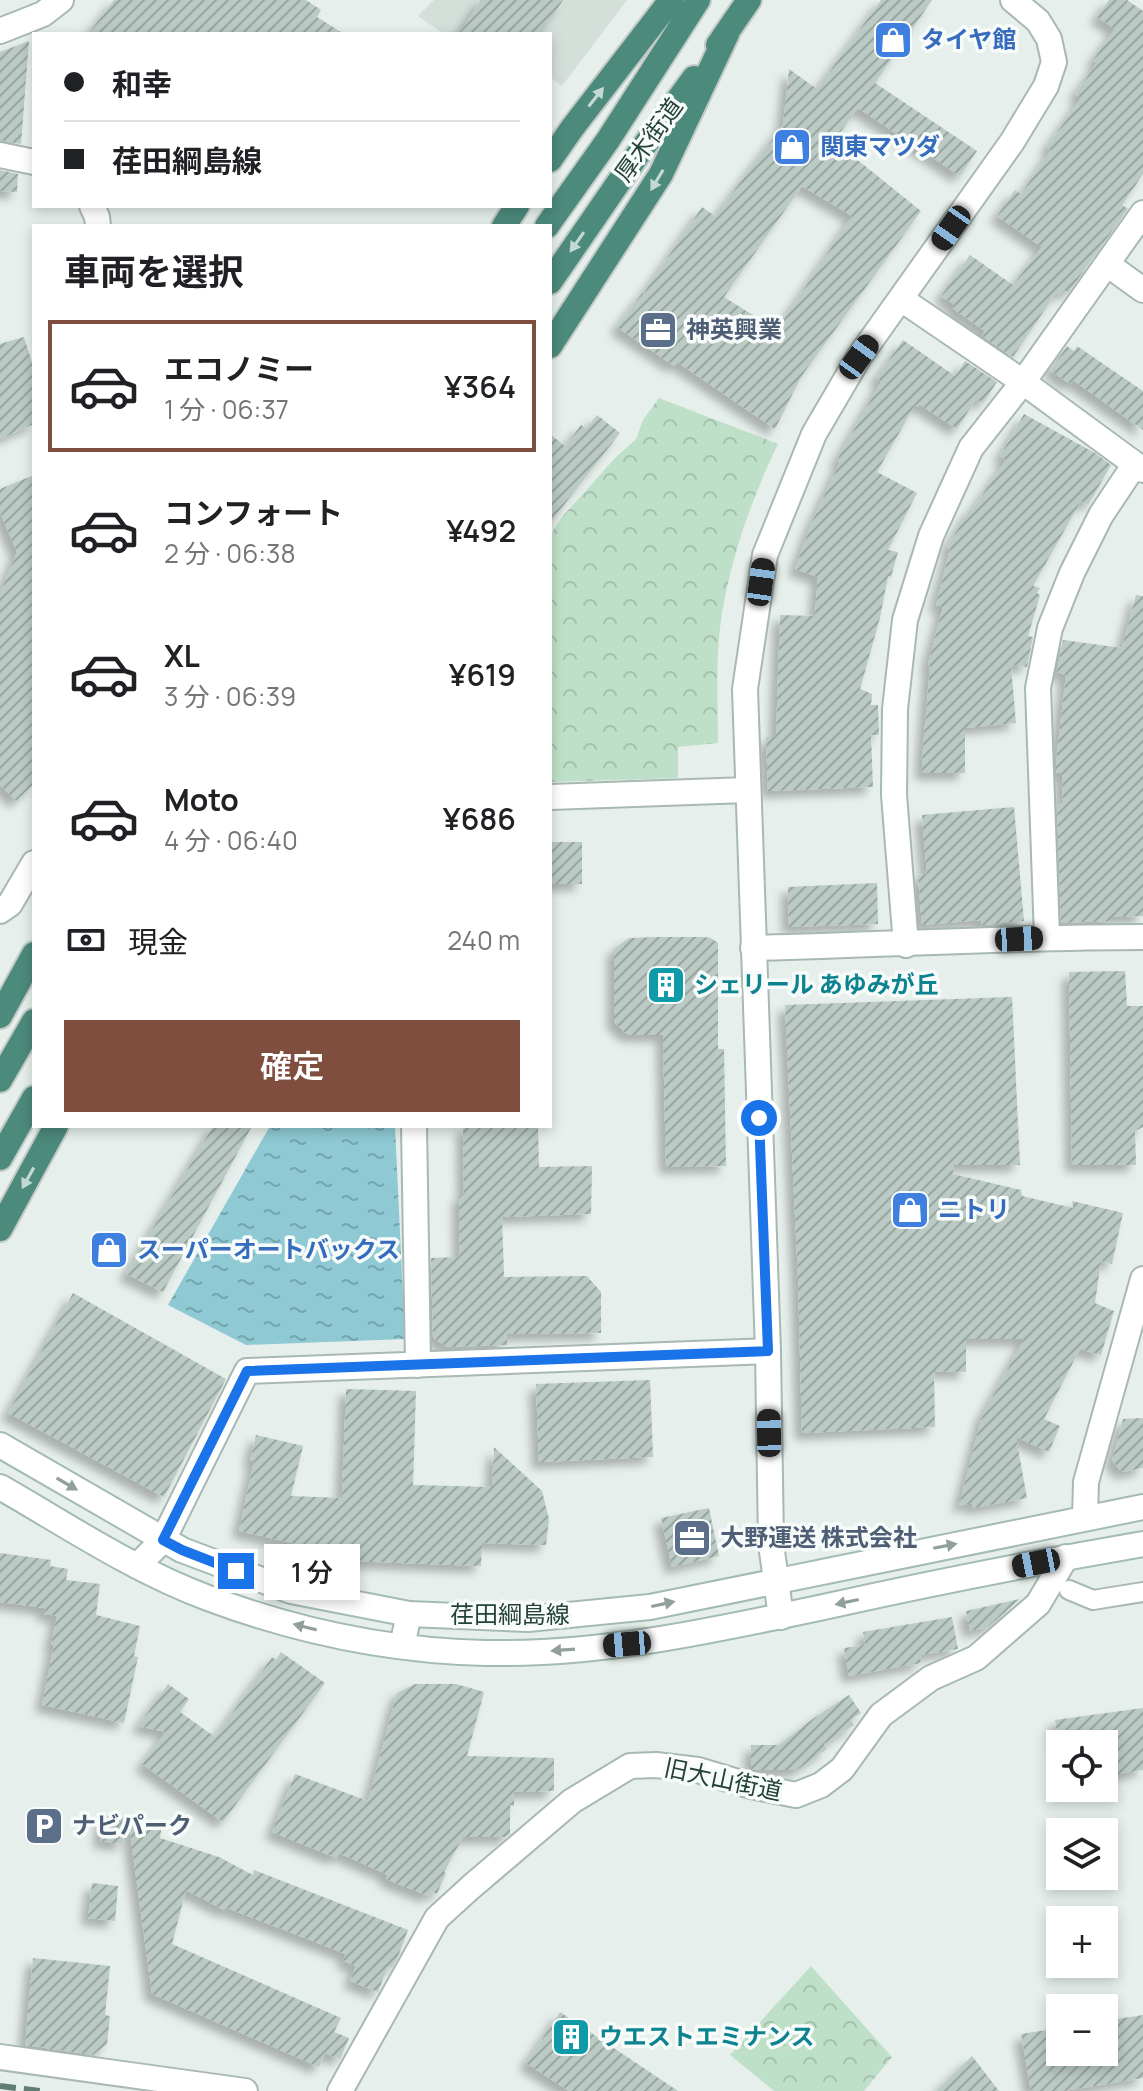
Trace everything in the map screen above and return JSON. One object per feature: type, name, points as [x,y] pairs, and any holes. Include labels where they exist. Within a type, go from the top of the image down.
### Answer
[{"type":"highway","points":[[552,157],[671,0]]},
{"type":"highway","name":"厚木街道","points":[[548,224],[608,140],[698,0]]},
{"type":"highway","name":"厚木街道","points":[[552,279],[749,0]]},
{"type":"highway","points":[[552,343],[661,174],[727,34]]},
{"type":"highway","points":[[3,1002],[32,957]]},
{"type":"highway","points":[[0,1080],[32,1024]]},
{"type":"highway","points":[[0,1158],[32,1102]]},
{"type":"highway","points":[[0,1229],[55,1128]]},
{"type":"street","points":[[0,31],[43,14],[61,0]]},
{"type":"street","points":[[781,1617],[771,1544],[768,1351],[745,689],[765,555],[814,434],[859,357],[1012,142],[1046,86],[1054,62],[1049,39],[1038,21],[1013,0]]},
{"type":"street","points":[[0,155],[32,162]]},
{"type":"street","points":[[906,945],[894,795],[895,709],[905,620],[931,536],[971,448],[1023,382],[1143,213]]},
{"type":"street","points":[[1107,264],[1143,290]]},
{"type":"street","points":[[901,299],[1023,382],[1139,467],[1101,515],[1072,573],[1050,628],[1038,688],[1047,937]]},
{"type":"street","points":[[552,797],[748,790]]},
{"type":"street","points":[[0,911],[10,904],[32,866]]},
{"type":"street","points":[[753,948],[906,945],[1047,937],[1143,937]]},
{"type":"street","points":[[414,1128],[418,1365]]},
{"type":"street","points":[[1085,1518],[1086,1482],[1136,1327],[1143,1279]]},
{"type":"street","points":[[137,1566],[163,1540],[247,1371],[768,1351]]},
{"type":"street","name":"荏田綱島線","points":[[0,1445],[182,1550],[291,1591],[409,1614],[528,1619],[650,1607],[1143,1507]]},
{"type":"street","name":"荏田綱島線","points":[[0,1487],[137,1566],[208,1598],[343,1637],[483,1653],[627,1644],[781,1617],[1066,1557],[1143,1544]]},
{"type":"street","name":"旧大山街道","points":[[340,2091],[437,1918],[572,1801],[630,1766],[656,1765],[698,1770],[751,1786],[796,1795],[821,1785],[842,1769],[881,1715],[931,1678],[976,1658],[1038,1604],[1066,1557]]},
{"type":"street","points":[[1069,1590],[1093,1600],[1143,1592]]},
{"type":"street","points":[[402,1646],[409,1614]]},
{"type":"street","points":[[0,2057],[245,2091]]},
{"type":"shaded area","points":[[434,0],[627,0],[562,86],[552,78],[552,32],[441,32],[418,16]]},
{"type":"green space","points":[[659,398],[778,444],[744,527],[726,591],[718,645],[718,743],[678,747],[678,778],[552,782],[552,532],[616,457],[636,439],[643,420]]},
{"type":"green space","points":[[811,1966],[892,2057],[864,2091],[774,2091],[730,2055]]},
{"type":"water","points":[[269,1128],[395,1128],[405,1339],[246,1345],[168,1305]]},
{"type":"building","points":[[114,0],[306,0],[321,10],[317,17],[341,32],[90,32]]},
{"type":"building","points":[[481,0],[563,0],[542,32],[460,32]]},
{"type":"building","points":[[881,0],[932,0],[875,83],[977,151],[960,176],[858,108],[834,141],[921,211],[801,377],[775,429],[677,362],[674,366],[617,327],[702,207],[715,216],[783,125],[789,69],[817,89]],"holes":[[[802,186],[852,216],[777,330],[724,297]]]},
{"type":"building","points":[[1109,0],[1127,0],[1143,11],[1143,174],[1122,205],[1128,209],[1068,293],[1063,289],[1060,295],[1056,293],[1013,357],[982,336],[985,331],[952,308],[955,305],[941,296],[970,255],[1013,285],[1042,247],[997,216],[1015,190],[1021,194],[1051,150],[1047,147],[1081,98],[1075,94],[1097,63],[1093,60],[1115,29],[1097,17]]},
{"type":"building","points":[[29,41],[21,144],[0,140],[0,52]]},
{"type":"building","points":[[0,170],[18,174],[17,192],[0,191]]},
{"type":"building","points":[[24,337],[32,363],[32,425],[0,439],[0,344]]},
{"type":"building","points":[[903,340],[955,376],[965,361],[997,382],[983,403],[976,399],[957,429],[919,404],[918,407],[915,405],[877,472],[917,493],[888,550],[898,552],[891,577],[888,576],[860,689],[872,694],[871,705],[878,705],[879,735],[871,735],[873,787],[768,791],[766,737],[776,737],[780,615],[815,616],[818,577],[795,569],[811,524],[840,462],[837,460],[881,382],[876,378]]},
{"type":"building","points":[[1067,346],[1074,351],[1077,346],[1143,391],[1143,430],[1073,380],[1070,384],[1050,370]]},
{"type":"building","points":[[1024,414],[1111,465],[1088,505],[1081,501],[1033,586],[1040,588],[1037,593],[1040,595],[1028,636],[1033,637],[1027,667],[1011,665],[1016,723],[965,728],[965,773],[922,773],[928,664],[943,607],[936,605],[950,549],[947,547],[1006,460],[1000,456]]},
{"type":"building","points":[[597,415],[620,433],[552,520],[552,436],[565,446],[581,425],[586,429]]},
{"type":"building","points":[[32,476],[32,786],[16,801],[0,785],[0,594],[17,552],[0,512],[0,489]]},
{"type":"building","points":[[1136,595],[1143,596],[1143,916],[1061,923],[1057,803],[1063,803],[1062,773],[1056,773],[1056,762],[1066,675],[1057,672],[1063,640],[1122,648]]},
{"type":"building","points":[[1014,807],[1024,921],[982,925],[981,920],[922,925],[918,875],[927,874],[922,815]]},
{"type":"building","points":[[552,842],[582,842],[582,884],[552,884]]},
{"type":"building","points":[[877,883],[878,924],[789,927],[788,887]]},
{"type":"building","points":[[704,937],[718,943],[718,1049],[724,1049],[726,1166],[666,1167],[663,1035],[628,1035],[614,1022],[614,949],[629,938]]},
{"type":"building","points":[[1125,971],[1127,1006],[1143,1006],[1143,1127],[1135,1131],[1136,1165],[1072,1165],[1069,972]]},
{"type":"building","points":[[1012,997],[1020,1165],[954,1165],[953,1174],[1021,1190],[1022,1196],[1073,1208],[1072,1201],[1123,1213],[1112,1264],[1101,1261],[1095,1303],[1114,1311],[1101,1355],[1080,1349],[1044,1419],[1060,1426],[1049,1452],[1016,1437],[1027,1498],[973,1508],[972,1503],[959,1506],[982,1416],[1024,1339],[966,1339],[966,1372],[934,1371],[935,1427],[802,1433],[785,1005]]},
{"type":"building","points":[[212,1128],[251,1128],[163,1292],[126,1274]]},
{"type":"building","points":[[463,1128],[538,1128],[539,1167],[592,1166],[591,1214],[502,1217],[504,1277],[587,1276],[601,1292],[601,1333],[507,1334],[507,1345],[446,1347],[433,1337],[431,1258],[460,1257],[459,1196],[464,1196]]},
{"type":"building","points":[[73,1293],[226,1379],[164,1497],[8,1413]]},
{"type":"building","points":[[650,1380],[653,1457],[539,1462],[536,1384]]},
{"type":"building","points":[[346,1389],[416,1391],[413,1485],[492,1487],[494,1447],[542,1491],[549,1519],[546,1545],[482,1543],[481,1566],[322,1560],[322,1550],[239,1531],[254,1461],[250,1461],[256,1435],[303,1446],[291,1496],[342,1498]]},
{"type":"building","points":[[1143,1418],[1143,1468],[1122,1472],[1112,1461],[1123,1419]]},
{"type":"building","points":[[709,1508],[719,1556],[672,1567],[661,1518]]},
{"type":"building","points":[[0,1553],[51,1560],[50,1566],[68,1569],[66,1580],[100,1584],[96,1615],[140,1626],[134,1656],[138,1657],[124,1723],[42,1705],[57,1616],[44,1614],[45,1608],[0,1602]]},
{"type":"building","points":[[1020,1599],[988,1627],[970,1631],[966,1611]]},
{"type":"building","points":[[952,1617],[958,1649],[920,1655],[921,1663],[849,1676],[844,1648],[865,1645],[863,1632]]},
{"type":"building","points":[[281,1652],[325,1683],[223,1822],[142,1764],[166,1732],[138,1726],[168,1684],[189,1699],[180,1712],[215,1737],[272,1657],[276,1660]]},
{"type":"building","points":[[415,1684],[456,1684],[484,1692],[467,1756],[554,1758],[554,1791],[514,1792],[514,1806],[510,1805],[510,1834],[506,1837],[463,1837],[444,1872],[437,1894],[431,1891],[428,1896],[386,1879],[388,1875],[339,1853],[336,1858],[272,1832],[295,1774],[368,1801],[397,1693]]},
{"type":"building","points":[[849,1695],[861,1713],[851,1720],[854,1725],[824,1744],[827,1749],[797,1770],[751,1770],[751,1745],[779,1745]]},
{"type":"building","points":[[1143,1708],[1143,1770],[1118,1774],[1118,1730],[1057,1730],[1055,1720]]},
{"type":"building","points":[[103,1815],[126,1818],[123,1844],[100,1841]]},
{"type":"building","points":[[128,1818],[162,1823],[160,1838],[219,1857],[253,1875],[254,1870],[408,1930],[398,1957],[392,1968],[388,1966],[378,1992],[350,1981],[356,1966],[343,1961],[346,1954],[227,1908],[226,1911],[186,1890],[172,1944],[341,2018],[334,2032],[349,2038],[340,2059],[325,2053],[319,2067],[152,1994]]},
{"type":"building","points":[[92,1883],[118,1886],[115,1921],[88,1918]]},
{"type":"building","points":[[33,1958],[110,1966],[105,2015],[110,2016],[107,2044],[93,2055],[25,2045]]},
{"type":"building","name":"ウエストエミナンス","points":[[560,2012],[678,2091],[569,2091],[526,2063]]},
{"type":"building","points":[[1143,2015],[1143,2078],[1064,2091],[1031,2091],[1021,2034],[1046,2030],[1046,2066],[1118,2066],[1118,2019]]},
{"type":"building","points":[[972,2056],[999,2091],[936,2091]]},
{"type":"railway","points":[[0,2086],[40,2091]]},
{"type":"place","name":"タイヤ館","points":[[893,40]]},
{"type":"place","name":"関東マツダ","points":[[792,147]]},
{"type":"place","name":"神英興業","points":[[658,330]]},
{"type":"place","name":"シェリール あゆみが丘","points":[[666,985]]},
{"type":"place","name":"ニトリ","points":[[910,1210]]},
{"type":"place","name":"スーパーオートバックス","points":[[109,1250]]},
{"type":"place","name":"大野運送 株式会社","points":[[692,1538]]},
{"type":"place","name":"ナビパーク","points":[[44,1826]]},
{"type":"place","name":"ウエストエミナンス","points":[[571,2037]]},
{"type":"route","points":[[236,1571],[163,1540],[247,1371],[768,1351],[759,1118]]}]
